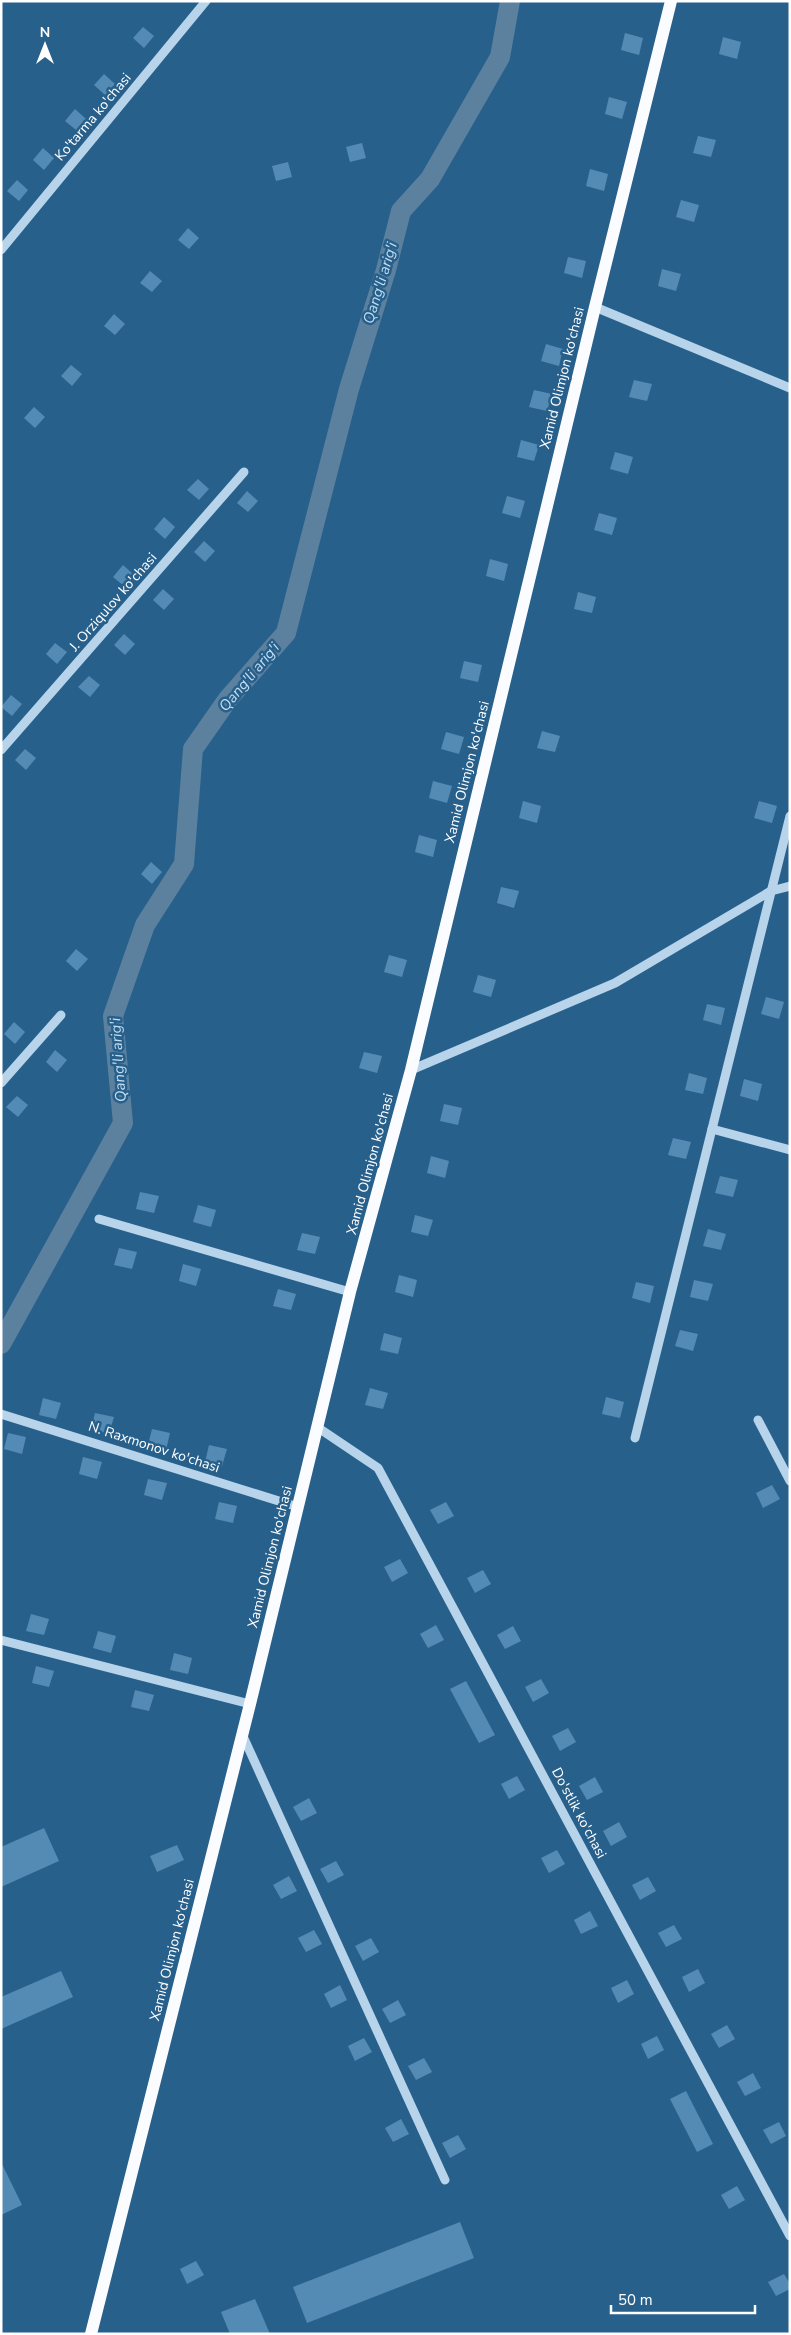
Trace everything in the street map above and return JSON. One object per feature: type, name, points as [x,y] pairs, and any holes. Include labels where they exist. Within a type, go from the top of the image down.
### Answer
[{"type":"main road","name":"Xamid Olimjon ko'chasi","points":[[91,2334],[250,1704],[350,1292],[411,1070],[595,307],[671,1]]},
{"type":"street","name":"Ko'tarma ko'chasi","points":[[1,250],[206,1]]},
{"type":"street","points":[[595,307],[790,388]]},
{"type":"street","name":"J. Orziqulov ko'chasi","points":[[1,750],[244,472]]},
{"type":"street","points":[[635,1438],[790,816]]},
{"type":"street","points":[[411,1070],[615,983],[771,891],[790,886]]},
{"type":"street","points":[[1,1083],[61,1015]]},
{"type":"street","points":[[712,1129],[790,1150]]},
{"type":"street","points":[[99,1219],[350,1292]]},
{"type":"street","name":"N. Raxmonov ko'chasi","points":[[1,1414],[298,1507]]},
{"type":"street","points":[[758,1420],[790,1481]]},
{"type":"street","name":"Do'stlik ko'chasi","points":[[317,1427],[378,1468],[790,2236]]},
{"type":"street","points":[[1,1640],[250,1704]]},
{"type":"street","points":[[242,1734],[445,2180]]},
{"type":"building","points":[[143,27],[154,36],[144,48],[133,38]]},
{"type":"building","points":[[625,33],[643,38],[639,55],[621,50]]},
{"type":"building","points":[[723,37],[741,42],[737,59],[719,54]]},
{"type":"building","points":[[104,74],[115,84],[105,95],[94,85]]},
{"type":"building","points":[[609,97],[627,102],[622,119],[605,114]]},
{"type":"building","points":[[75,109],[86,119],[76,130],[65,121]]},
{"type":"building","points":[[698,136],[716,140],[711,157],[693,153]]},
{"type":"building","points":[[362,143],[366,158],[350,162],[346,147]]},
{"type":"building","points":[[43,148],[54,158],[44,170],[33,160]]},
{"type":"building","points":[[288,162],[292,177],[276,181],[272,166]]},
{"type":"building","points":[[590,169],[608,174],[604,191],[586,186]]},
{"type":"building","points":[[17,180],[28,190],[19,201],[7,191]]},
{"type":"building","points":[[681,200],[699,205],[694,222],[676,217]]},
{"type":"building","points":[[188,228],[199,238],[189,249],[178,240]]},
{"type":"building","points":[[568,257],[586,261],[582,278],[564,273]]},
{"type":"building","points":[[662,269],[681,274],[676,291],[658,286]]},
{"type":"building","points":[[150,271],[162,281],[152,292],[140,283]]},
{"type":"building","points":[[114,314],[125,324],[115,335],[104,326]]},
{"type":"building","points":[[546,344],[563,349],[559,366],[541,361]]},
{"type":"building","points":[[71,365],[82,374],[72,386],[61,376]]},
{"type":"building","points":[[634,380],[652,384],[647,401],[629,397]]},
{"type":"building","points":[[534,390],[552,394],[547,411],[529,407]]},
{"type":"building","points":[[34,407],[45,417],[35,428],[24,418]]},
{"type":"building","points":[[521,440],[539,445],[534,461],[517,457]]},
{"type":"building","points":[[615,452],[633,457],[628,474],[610,469]]},
{"type":"building","points":[[198,479],[209,489],[199,500],[187,490]]},
{"type":"building","points":[[247,491],[258,501],[248,512],[237,503]]},
{"type":"building","points":[[507,496],[525,501],[520,518],[502,513]]},
{"type":"building","points":[[599,513],[617,518],[612,535],[594,530]]},
{"type":"building","points":[[164,517],[175,527],[165,539],[154,529]]},
{"type":"building","points":[[204,541],[215,551],[205,562],[194,552]]},
{"type":"building","points":[[490,559],[508,564],[504,581],[486,576]]},
{"type":"building","points":[[123,565],[134,575],[124,586],[113,577]]},
{"type":"building","points":[[163,589],[174,599],[164,610],[153,600]]},
{"type":"building","points":[[578,592],[596,597],[592,613],[574,609]]},
{"type":"building","points":[[124,634],[135,644],[125,655],[114,645]]},
{"type":"building","points":[[55,643],[67,652],[57,664],[46,654]]},
{"type":"building","points":[[464,661],[482,665],[478,682],[460,678]]},
{"type":"building","points":[[89,676],[100,685],[90,697],[78,687]]},
{"type":"building","points":[[11,695],[22,704],[12,716],[1,707]]},
{"type":"building","points":[[542,731],[560,736],[555,752],[537,748]]},
{"type":"building","points":[[446,732],[464,737],[459,754],[441,749]]},
{"type":"building","points":[[25,749],[36,758],[26,770],[15,760]]},
{"type":"building","points":[[433,781],[452,786],[447,803],[429,798]]},
{"type":"building","points":[[523,801],[541,806],[537,823],[519,818]]},
{"type":"building","points":[[759,801],[777,806],[772,823],[754,818]]},
{"type":"building","points":[[419,835],[437,840],[433,857],[415,852]]},
{"type":"building","points":[[151,862],[162,872],[152,884],[141,874]]},
{"type":"building","points":[[501,887],[519,891],[514,908],[497,903]]},
{"type":"building","points":[[76,949],[88,959],[77,971],[66,961]]},
{"type":"building","points":[[389,955],[407,960],[402,977],[384,972]]},
{"type":"building","points":[[478,975],[496,980],[491,997],[473,992]]},
{"type":"building","points":[[766,997],[784,1002],[779,1019],[761,1014]]},
{"type":"building","points":[[707,1004],[725,1008],[721,1025],[703,1020]]},
{"type":"building","points":[[14,1022],[25,1032],[15,1044],[4,1034]]},
{"type":"building","points":[[55,1050],[67,1060],[57,1072],[46,1062]]},
{"type":"building","points":[[364,1052],[382,1056],[377,1073],[359,1068]]},
{"type":"building","points":[[689,1073],[707,1078],[703,1094],[685,1090]]},
{"type":"building","points":[[744,1079],[762,1084],[758,1101],[740,1096]]},
{"type":"building","points":[[17,1096],[28,1105],[18,1117],[6,1107]]},
{"type":"building","points":[[444,1104],[462,1108],[458,1125],[440,1121]]},
{"type":"building","points":[[673,1138],[691,1142],[686,1159],[668,1155]]},
{"type":"building","points":[[431,1156],[449,1161],[445,1178],[427,1173]]},
{"type":"building","points":[[720,1176],[738,1180],[733,1197],[715,1193]]},
{"type":"building","points":[[140,1192],[159,1196],[154,1213],[136,1209]]},
{"type":"building","points":[[198,1205],[216,1210],[211,1227],[193,1222]]},
{"type":"building","points":[[415,1215],[433,1220],[428,1236],[411,1232]]},
{"type":"building","points":[[708,1229],[726,1234],[721,1250],[703,1246]]},
{"type":"building","points":[[302,1233],[320,1237],[315,1254],[297,1250]]},
{"type":"building","points":[[119,1248],[137,1252],[132,1269],[114,1265]]},
{"type":"building","points":[[183,1264],[201,1269],[196,1286],[179,1281]]},
{"type":"building","points":[[399,1275],[417,1280],[413,1297],[395,1292]]},
{"type":"building","points":[[694,1280],[713,1284],[708,1301],[690,1297]]},
{"type":"building","points":[[636,1282],[654,1286],[650,1303],[632,1298]]},
{"type":"building","points":[[278,1289],[296,1294],[291,1310],[273,1306]]},
{"type":"building","points":[[680,1330],[698,1334],[693,1351],[675,1346]]},
{"type":"building","points":[[384,1333],[402,1338],[398,1354],[380,1350]]},
{"type":"building","points":[[370,1388],[388,1393],[383,1409],[365,1405]]},
{"type":"building","points":[[606,1397],[624,1402],[620,1418],[602,1414]]},
{"type":"building","points":[[43,1398],[61,1403],[56,1419],[39,1415]]},
{"type":"building","points":[[95,1413],[114,1417],[109,1434],[91,1429]]},
{"type":"building","points":[[152,1429],[170,1433],[166,1450],[148,1445]]},
{"type":"building","points":[[8,1433],[26,1437],[22,1454],[4,1449]]},
{"type":"building","points":[[209,1445],[227,1449],[222,1466],[205,1462]]},
{"type":"building","points":[[83,1457],[102,1462],[97,1479],[79,1474]]},
{"type":"building","points":[[148,1479],[167,1483],[162,1500],[144,1495]]},
{"type":"building","points":[[772,1485],[780,1499],[763,1508],[756,1493]]},
{"type":"building","points":[[219,1502],[237,1506],[233,1523],[215,1519]]},
{"type":"building","points":[[446,1502],[454,1516],[438,1524],[430,1510]]},
{"type":"building","points":[[400,1559],[408,1573],[392,1582],[384,1567]]},
{"type":"building","points":[[483,1570],[491,1584],[475,1593],[467,1578]]},
{"type":"building","points":[[31,1614],[49,1619],[44,1635],[26,1631]]},
{"type":"building","points":[[436,1625],[444,1640],[428,1648],[420,1634]]},
{"type":"building","points":[[513,1626],[521,1641],[505,1649],[497,1635]]},
{"type":"building","points":[[98,1631],[116,1636],[111,1653],[93,1648]]},
{"type":"building","points":[[174,1653],[192,1658],[188,1674],[170,1670]]},
{"type":"building","points":[[36,1666],[54,1671],[49,1687],[32,1683]]},
{"type":"building","points":[[541,1679],[549,1693],[533,1702],[525,1687]]},
{"type":"building","points":[[466,1681],[495,1735],[479,1743],[450,1689]]},
{"type":"building","points":[[135,1690],[154,1695],[149,1711],[131,1707]]},
{"type":"building","points":[[568,1728],[576,1742],[560,1751],[552,1736]]},
{"type":"building","points":[[517,1776],[525,1790],[509,1799],[501,1784]]},
{"type":"building","points":[[595,1777],[603,1792],[587,1800],[579,1786]]},
{"type":"building","points":[[309,1798],[317,1813],[301,1821],[293,1807]]},
{"type":"building","points":[[619,1822],[627,1837],[611,1846],[603,1831]]},
{"type":"building","points":[[44,1828],[59,1861],[1,1887],[1,1847]]},
{"type":"building","points":[[177,1845],[184,1860],[157,1872],[150,1856]]},
{"type":"building","points":[[557,1850],[565,1864],[549,1873],[541,1858]]},
{"type":"building","points":[[336,1861],[344,1875],[328,1883],[320,1869]]},
{"type":"building","points":[[289,1876],[297,1891],[281,1899],[273,1885]]},
{"type":"building","points":[[648,1877],[656,1891],[640,1900],[632,1885]]},
{"type":"building","points":[[590,1911],[598,1926],[581,1934],[574,1920]]},
{"type":"building","points":[[674,1925],[682,1939],[666,1947],[658,1933]]},
{"type":"building","points":[[314,1930],[322,1944],[306,1952],[298,1938]]},
{"type":"building","points":[[371,1938],[379,1952],[363,1961],[355,1946]]},
{"type":"building","points":[[698,1969],[705,1983],[689,1992],[682,1977]]},
{"type":"building","points":[[61,1971],[73,1997],[1,2029],[1,1997]]},
{"type":"building","points":[[627,1980],[634,1994],[618,2003],[611,1988]]},
{"type":"building","points":[[340,1985],[347,2000],[331,2008],[324,1994]]},
{"type":"building","points":[[398,2000],[406,2015],[390,2023],[382,2009]]},
{"type":"building","points":[[727,2025],[735,2039],[719,2048],[711,2034]]},
{"type":"building","points":[[657,2036],[664,2050],[648,2059],[641,2044]]},
{"type":"building","points":[[364,2038],[372,2052],[355,2061],[348,2046]]},
{"type":"building","points":[[424,2058],[432,2072],[416,2080],[408,2066]]},
{"type":"building","points":[[753,2073],[761,2088],[745,2096],[737,2082]]},
{"type":"building","points":[[686,2091],[713,2144],[697,2152],[670,2099]]},
{"type":"building","points":[[401,2119],[409,2134],[393,2142],[385,2128]]},
{"type":"building","points":[[779,2122],[786,2136],[771,2144],[763,2130]]},
{"type":"building","points":[[458,2135],[466,2149],[450,2158],[442,2143]]},
{"type":"building","points":[[1,2162],[22,2205],[1,2215]]},
{"type":"building","points":[[737,2186],[745,2200],[729,2209],[721,2195]]},
{"type":"building","points":[[460,2222],[474,2258],[307,2323],[293,2287]]},
{"type":"building","points":[[196,2261],[204,2275],[187,2284],[180,2269]]},
{"type":"building","points":[[784,2274],[790,2284],[790,2289],[776,2296],[768,2282]]},
{"type":"building","points":[[255,2299],[270,2334],[230,2334],[221,2312]]},
{"type":"waterway","name":"Qang'li arig'i","points":[[1,1344],[123,1123],[113,1016],[145,925],[184,864],[193,749],[228,699],[286,633],[349,389],[386,270],[401,211],[430,179],[500,57],[510,1]]}]
